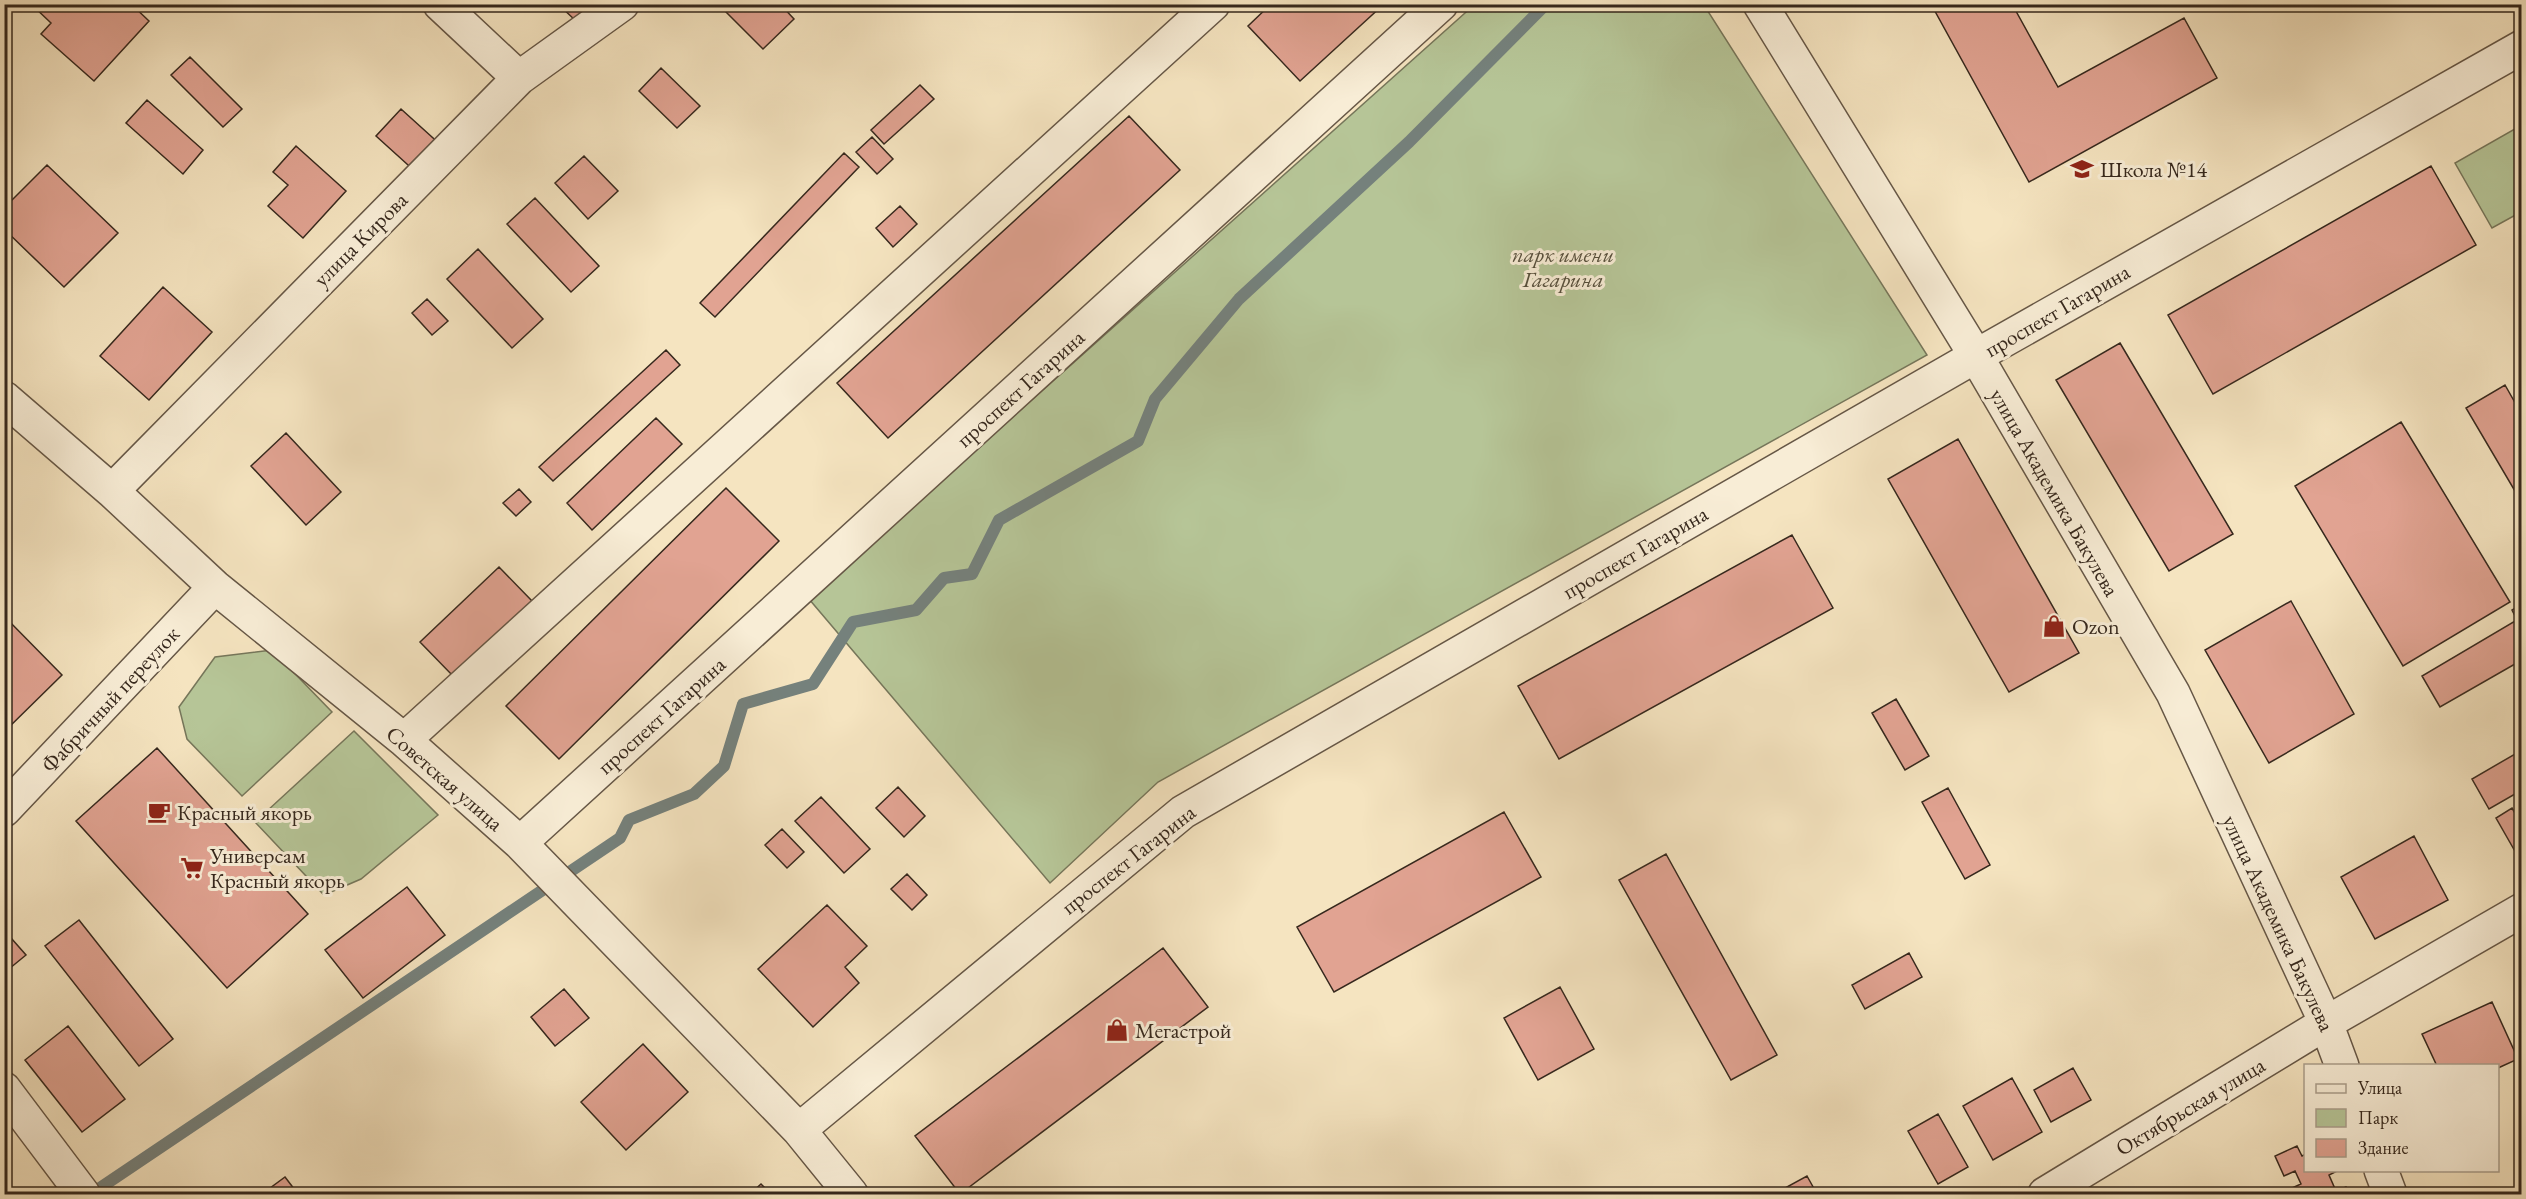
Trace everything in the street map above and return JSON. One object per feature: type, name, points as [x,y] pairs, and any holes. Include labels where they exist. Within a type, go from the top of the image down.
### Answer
[{"type":"street","points":[[440,4],[519,78]]},
{"type":"street","name":"улица Кирова","points":[[112,491],[519,78],[622,4]]},
{"type":"street","points":[[404,740],[1213,4]]},
{"type":"street","name":"проспект Гагарина","points":[[529,852],[1441,4]]},
{"type":"street","name":"улица Академика Бакулева","points":[[1760,4],[1976,356],[2173,693],[2326,1023],[2342,1064]]},
{"type":"street","name":"проспект Гагарина","points":[[799,1130],[1183,812],[1976,356],[2522,47]]},
{"type":"street","name":"Советская улица","points":[[4,398],[112,491],[215,587],[404,740],[529,852],[799,1130],[851,1194]]},
{"type":"street","name":"Фабричный переулок","points":[[4,810],[215,587]]},
{"type":"street","name":"Октябрьская улица","points":[[2046,1194],[2326,1023],[2522,910]]},
{"type":"street","points":[[4,1089],[77,1187]]},
{"type":"street","points":[[2382,1172],[2390,1194]]},
{"type":"green space","name":"парк имени Гагарина","points":[[1474,5],[1704,5],[1927,355],[1158,782],[1050,883],[809,599]]},
{"type":"green space","points":[[2520,126],[2521,212],[2492,228],[2455,163]]},
{"type":"green space","points":[[272,650],[332,712],[242,796],[187,739],[179,707],[215,657]]},
{"type":"green space","points":[[354,731],[438,815],[361,879],[324,895],[255,822]]},
{"type":"building","points":[[31,4],[131,4],[149,21],[94,81],[41,34],[51,23]]},
{"type":"building","points":[[558,4],[592,4],[577,22]]},
{"type":"building","points":[[728,4],[780,4],[794,19],[763,49],[723,9]]},
{"type":"building","points":[[1271,4],[1384,4],[1300,81],[1248,26]]},
{"type":"building","name":"Школа №14","points":[[1931,4],[2012,4],[2058,87],[2184,18],[2217,78],[2029,182]]},
{"type":"building","points":[[190,57],[242,109],[223,127],[171,75]]},
{"type":"building","points":[[661,68],[700,106],[677,128],[639,91]]},
{"type":"building","points":[[920,85],[934,99],[884,144],[871,130]]},
{"type":"building","points":[[147,100],[203,150],[183,174],[126,123]]},
{"type":"building","points":[[401,109],[443,147],[418,174],[376,136]]},
{"type":"building","points":[[1129,116],[1180,170],[888,438],[837,383]]},
{"type":"building","points":[[872,137],[893,159],[877,174],[856,152]]},
{"type":"building","points":[[296,146],[346,191],[303,238],[268,206],[288,185],[273,172]]},
{"type":"building","points":[[844,153],[859,167],[715,317],[700,303]]},
{"type":"building","points":[[584,156],[618,191],[588,219],[555,183]]},
{"type":"building","points":[[47,165],[118,233],[64,287],[4,229],[4,208]]},
{"type":"building","points":[[2431,166],[2476,245],[2213,394],[2168,315]]},
{"type":"building","points":[[535,198],[599,266],[571,292],[507,224]]},
{"type":"building","points":[[900,206],[917,224],[893,247],[876,228]]},
{"type":"building","points":[[478,249],[543,319],[512,348],[447,279]]},
{"type":"building","points":[[163,287],[212,332],[149,400],[100,356]]},
{"type":"building","points":[[427,299],[448,321],[432,335],[412,313]]},
{"type":"building","points":[[2120,343],[2233,534],[2169,571],[2056,380]]},
{"type":"building","points":[[666,350],[680,365],[553,481],[539,467]]},
{"type":"building","points":[[2505,385],[2522,415],[2522,503],[2466,408]]},
{"type":"building","points":[[656,418],[682,444],[592,530],[567,503]]},
{"type":"building","points":[[2401,422],[2510,602],[2403,666],[2295,486]]},
{"type":"building","points":[[286,433],[341,492],[306,525],[251,466]]},
{"type":"building","points":[[1958,439],[2079,653],[2009,692],[1888,479]]},
{"type":"building","points":[[726,488],[779,541],[559,759],[506,706]]},
{"type":"building","points":[[519,489],[531,502],[516,516],[503,503]]},
{"type":"building","points":[[1792,535],[1833,608],[1559,759],[1518,686]]},
{"type":"building","points":[[499,567],[532,601],[453,676],[420,642]]},
{"type":"building","points":[[2291,601],[2354,714],[2269,763],[2205,650]]},
{"type":"building","points":[[2522,604],[2522,660],[2440,707],[2422,676],[2517,620],[2512,610]]},
{"type":"building","points":[[4,616],[62,675],[4,732]]},
{"type":"building","points":[[1896,699],[1929,756],[1905,770],[1872,713]]},
{"type":"building","name":"Универсам Красный якорь","points":[[157,748],[308,914],[227,988],[76,821]]},
{"type":"building","points":[[2522,750],[2522,790],[2489,809],[2472,779]]},
{"type":"building","points":[[898,787],[925,816],[904,837],[876,808]]},
{"type":"building","points":[[1948,788],[1990,865],[1965,879],[1922,802]]},
{"type":"building","points":[[821,797],[870,849],[844,873],[795,821]]},
{"type":"building","points":[[2512,808],[2522,825],[2520,860],[2496,818]]},
{"type":"building","points":[[1504,812],[1541,877],[1334,992],[1297,927]]},
{"type":"building","points":[[782,829],[804,852],[787,868],[765,845]]},
{"type":"building","points":[[2414,836],[2448,900],[2375,939],[2341,877]]},
{"type":"building","points":[[1666,854],[1777,1055],[1731,1080],[1619,880]]},
{"type":"building","points":[[907,874],[927,895],[912,910],[891,889]]},
{"type":"building","points":[[407,887],[445,935],[363,998],[325,950]]},
{"type":"building","points":[[827,905],[867,946],[845,967],[859,983],[813,1027],[758,969]]},
{"type":"building","points":[[79,920],[173,1039],[139,1066],[45,946]]},
{"type":"building","points":[[4,930],[26,955],[4,973]]},
{"type":"building","points":[[1163,948],[1208,1007],[960,1194],[915,1136]]},
{"type":"building","points":[[1909,953],[1922,977],[1865,1009],[1852,985]]},
{"type":"building","points":[[1560,987],[1594,1049],[1538,1080],[1504,1018]]},
{"type":"building","points":[[564,989],[589,1018],[555,1046],[531,1017]]},
{"type":"building","points":[[2492,1002],[2518,1059],[2499,1068],[2499,1064],[2436,1064],[2422,1034]]},
{"type":"building","points":[[68,1026],[125,1099],[82,1132],[25,1060]]},
{"type":"building","points":[[643,1044],[688,1092],[626,1150],[581,1102]]},
{"type":"building","points":[[2073,1068],[2091,1100],[2051,1122],[2034,1090]]},
{"type":"building","points":[[2012,1078],[2042,1132],[1993,1160],[1963,1106]]},
{"type":"building","points":[[1938,1114],[1968,1167],[1938,1184],[1908,1131]]},
{"type":"building","points":[[2297,1146],[2302,1156],[2304,1155],[2304,1172],[2335,1172],[2329,1175],[2336,1191],[2346,1187],[2349,1194],[2292,1194],[2290,1189],[2301,1184],[2295,1171],[2284,1176],[2275,1156]]},
{"type":"building","points":[[1807,1176],[1817,1194],[1774,1194]]},
{"type":"building","points":[[285,1177],[298,1194],[262,1194]]},
{"type":"building","points":[[761,1184],[771,1194],[750,1194]]},
{"type":"waterway","points":[[84,1194],[97,1190],[620,838],[629,820],[694,794],[724,766],[743,704],[813,684],[853,622],[916,610],[944,578],[972,574],[999,520],[1138,441],[1155,399],[1239,299],[1409,142],[1546,4]]},
{"type":"place","name":"Школа №14","points":[[2082,169]]},
{"type":"place","name":"Ozon","points":[[2054,626]]},
{"type":"place","name":"Красный якорь","points":[[159,812]]},
{"type":"place","name":"Универсам Красный якорь","points":[[192,868]]},
{"type":"place","name":"Мегастрой","points":[[1117,1030]]}]
